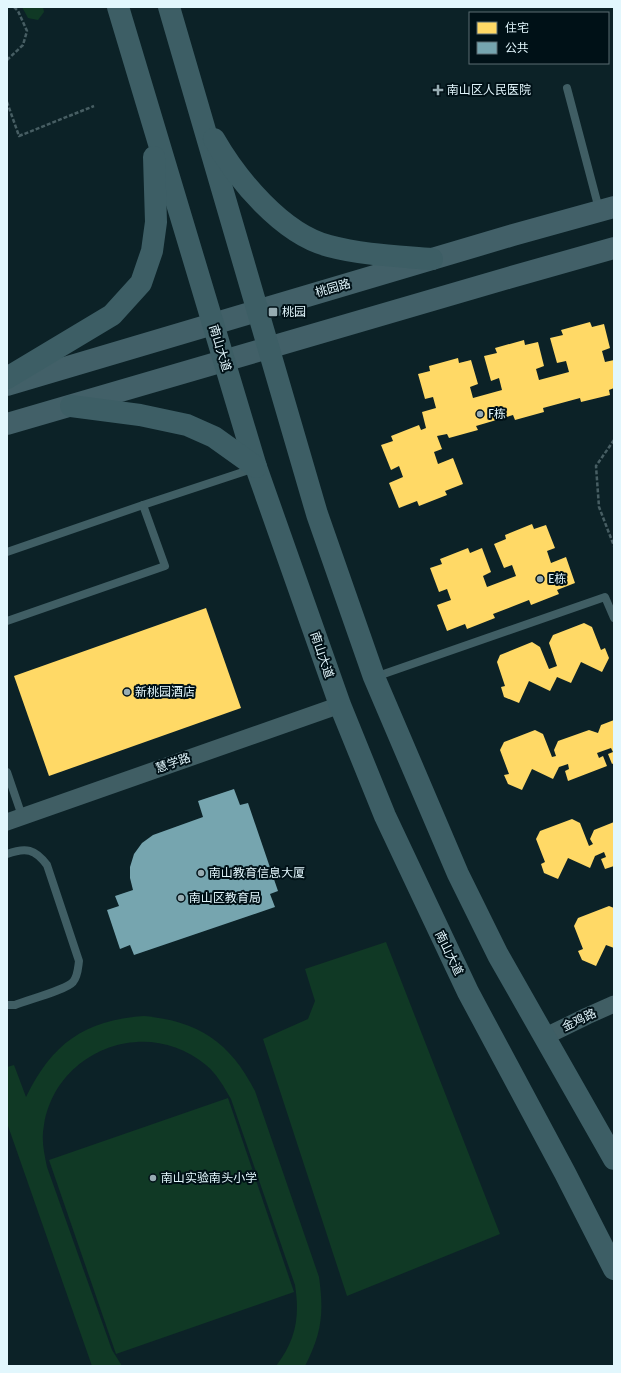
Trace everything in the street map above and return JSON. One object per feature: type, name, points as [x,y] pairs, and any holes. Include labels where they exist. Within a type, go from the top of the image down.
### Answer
[{"type":"main road","name":"南山大道","points":[[118,7],[256,467],[340,705],[385,816],[468,992],[565,1172],[614,1269]]},
{"type":"main road","points":[[169,7],[317,514],[374,677],[458,874],[498,955],[614,1159]]},
{"type":"main road","points":[[200,113],[222,152],[247,185],[274,214],[298,233],[328,246],[370,254],[432,259]]},
{"type":"main road","points":[[7,378],[112,315],[141,283],[152,251],[156,222],[154,128]]},
{"type":"main road","name":"桃园路","points":[[7,385],[258,310],[607,209]]},
{"type":"main road","points":[[7,424],[614,248]]},
{"type":"main road","points":[[71,406],[140,415],[187,425],[214,437],[256,467]]},
{"type":"street","name":"慧学路","points":[[15,819],[340,705]]},
{"type":"street","name":"金鸡路","points":[[544,1037],[614,1004]]},
{"type":"lane","points":[[567,88],[607,209]]},
{"type":"lane","points":[[7,552],[256,467]]},
{"type":"lane","points":[[7,621],[165,566],[144,505]]},
{"type":"lane","points":[[374,677],[605,597],[614,618]]},
{"type":"lane","points":[[7,772],[15,819]]},
{"type":"lane","points":[[7,854],[17,850],[28,850],[40,855],[47,865],[79,961],[78,972],[73,982],[65,987],[15,1005],[7,1005]]},
{"type":"path","points":[[7,60],[23,45],[27,31],[18,11],[14,7]]},
{"type":"path","points":[[7,102],[19,136],[94,106]]},
{"type":"path","points":[[614,440],[596,466],[599,507],[614,546]]},
{"type":"green space","points":[[22,7],[43,7],[44,12],[38,20],[28,18]]},
{"type":"green space","points":[[386,942],[500,1234],[347,1296],[263,1039],[308,1019],[315,1001],[305,969]]},
{"type":"green space","points":[[144,1016],[181,1023],[210,1037],[235,1059],[255,1091],[319,1277],[321,1290],[320,1323],[315,1343],[305,1366],[276,1366],[288,1347],[295,1328],[297,1308],[295,1285],[231,1099],[214,1072],[183,1050],[157,1043],[132,1042],[107,1048],[85,1060],[66,1077],[52,1099],[43,1130],[43,1146],[47,1167],[112,1350],[122,1366],[92,1366],[7,1123],[7,1067],[14,1065],[26,1097],[36,1078],[47,1063],[59,1049],[72,1038],[87,1029],[104,1023],[123,1018]]},
{"type":"green space","points":[[228,1098],[294,1292],[116,1354],[49,1160]]},
{"type":"building: 住宅","name":"F栋","points":[[590,322],[592,327],[604,324],[610,348],[602,351],[605,362],[614,360],[614,388],[609,390],[610,395],[581,402],[580,398],[543,408],[544,412],[515,420],[513,415],[476,426],[478,430],[449,438],[447,434],[437,436],[442,449],[434,452],[438,464],[453,458],[463,484],[445,491],[447,495],[419,506],[417,501],[399,508],[389,483],[403,477],[399,466],[391,470],[381,445],[393,441],[391,436],[419,425],[421,430],[426,428],[422,412],[436,408],[433,397],[425,399],[418,374],[430,371],[429,366],[458,358],[459,363],[471,360],[478,384],[470,387],[473,398],[502,390],[499,378],[491,381],[484,356],[497,353],[495,348],[524,340],[525,345],[538,342],[544,366],[536,369],[539,380],[569,372],[566,361],[557,363],[550,338],[563,335],[561,330]]},
{"type":"building: 住宅","name":"E栋","points":[[532,524],[534,529],[546,525],[555,548],[547,551],[551,563],[566,557],[575,583],[557,590],[559,594],[531,605],[529,600],[493,614],[495,618],[467,629],[465,624],[447,631],[437,605],[451,600],[447,589],[439,592],[430,568],[442,564],[440,559],[468,548],[470,553],[482,548],[491,572],[483,576],[487,587],[516,576],[512,565],[504,568],[494,544],[506,539],[505,535]]},
{"type":"building: 住宅","name":"新桃园酒店","points":[[206,608],[241,708],[49,776],[14,676]]},
{"type":"building: 住宅","points":[[584,623],[592,627],[601,650],[605,648],[609,658],[602,672],[581,662],[571,683],[557,677],[550,691],[529,681],[519,703],[504,697],[501,687],[505,686],[497,662],[500,655],[532,642],[540,647],[549,669],[557,666],[549,643],[553,635]]},
{"type":"building: 住宅","points":[[614,720],[614,763],[612,764],[608,754],[613,752],[611,748],[597,753],[599,758],[603,756],[607,766],[568,781],[565,771],[569,769],[568,764],[559,767],[553,779],[532,769],[522,790],[508,784],[504,775],[509,774],[500,750],[504,742],[535,730],[543,734],[552,757],[556,756],[554,750],[558,741],[589,730],[598,733],[601,725]]},
{"type":"building: 住宅","points":[[572,819],[580,823],[589,846],[593,844],[590,839],[594,830],[614,822],[614,866],[605,869],[601,859],[606,857],[604,852],[595,856],[590,868],[568,858],[558,879],[544,873],[541,864],[545,862],[536,839],[540,831]]},
{"type":"building: 住宅","points":[[609,906],[614,908],[614,948],[606,945],[596,966],[582,960],[578,951],[583,949],[574,926],[578,918]]},
{"type":"building: 公共","name":"南山教育信息大厦","points":[[234,789],[240,805],[248,803],[278,891],[270,894],[275,907],[134,955],[130,945],[120,949],[107,910],[119,906],[115,896],[133,890],[130,878],[130,867],[134,854],[142,843],[153,835],[203,817],[198,801]]},
{"type":"place","name":"南山区人民医院","points":[[438,90]]},
{"type":"place","name":"桃园","points":[[273,312]]},
{"type":"place","name":"F栋","points":[[480,414]]},
{"type":"place","name":"E栋","points":[[540,579]]},
{"type":"place","name":"新桃园酒店","points":[[127,692]]},
{"type":"place","name":"南山教育信息大厦","points":[[201,873]]},
{"type":"place","name":"南山区教育局","points":[[181,898]]},
{"type":"place","name":"南山实验南头小学","points":[[153,1178]]}]
